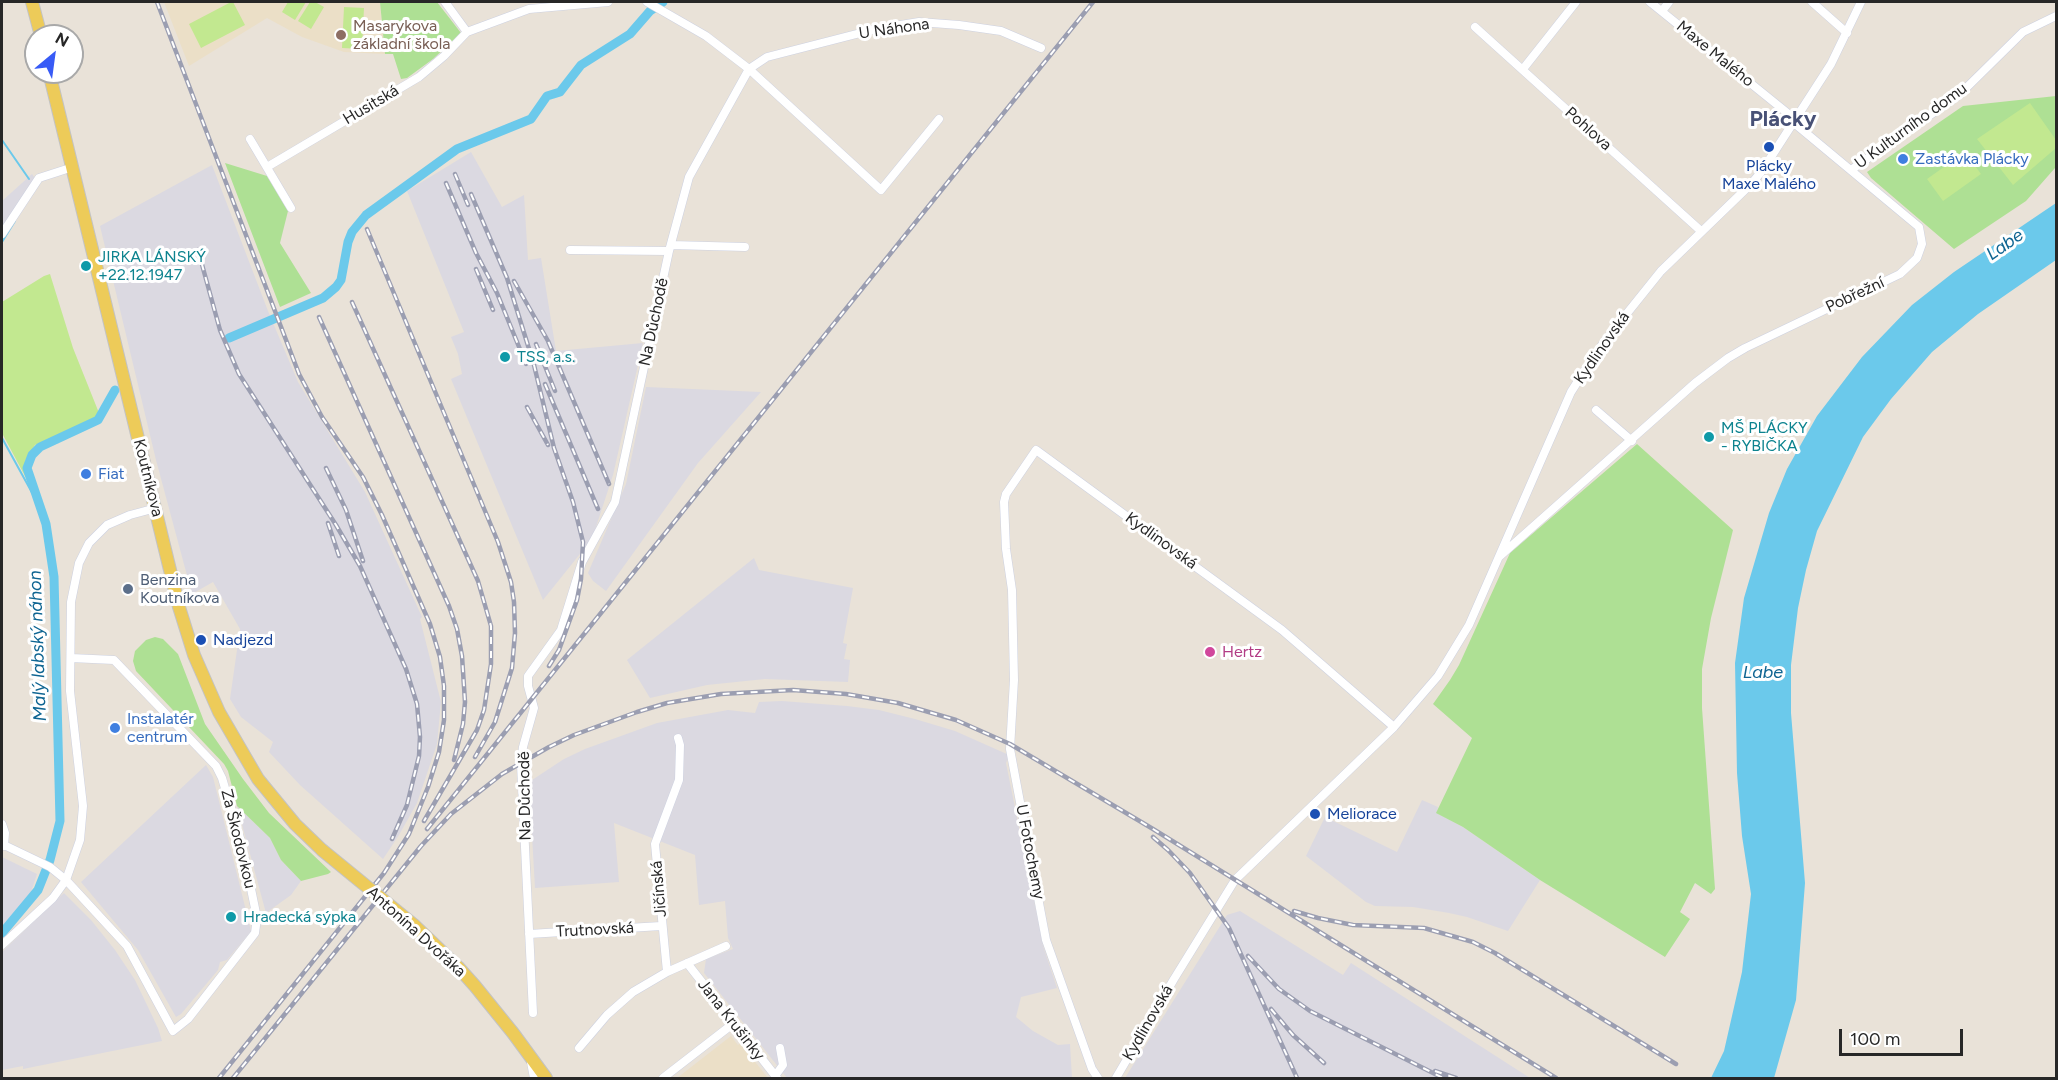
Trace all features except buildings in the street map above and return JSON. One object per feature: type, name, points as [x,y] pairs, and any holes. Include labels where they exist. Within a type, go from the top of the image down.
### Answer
[{"type":"main road","points":[[32,2],[38,24]]},
{"type":"main road","name":"Koutníkova","points":[[53,84],[179,607],[194,655],[211,696],[263,788],[322,850]]},
{"type":"main road","name":"Antonína Dvořáka","points":[[322,850],[415,926],[469,980],[546,1078]]},
{"type":"street","points":[[445,2],[467,33],[529,9],[608,2]]},
{"type":"street","points":[[647,2],[705,36],[749,69],[881,190],[939,119]]},
{"type":"street","points":[[1523,69],[1576,2]]},
{"type":"street","name":"Maxe Malého","points":[[1650,2],[1795,121]]},
{"type":"street","name":"Maxe Malého","points":[[1662,11],[1670,2]]},
{"type":"street","points":[[1812,2],[1847,33]]},
{"type":"street","name":"Kydlinovská","points":[[1116,1078],[1178,971],[1235,880],[1394,727],[1426,692],[1450,660],[1469,625],[1571,392],[1604,342],[1661,271],[1751,184],[1831,64],[1861,2]]},
{"type":"street","name":"U Kulturního domu","points":[[1851,170],[1959,95],[2023,32],[2056,16]]},
{"type":"street","name":"U Náhona","points":[[749,69],[767,57],[876,29],[919,22],[1001,31],[1041,48]]},
{"type":"street","name":"Pohlova","points":[[1475,27],[1701,231]]},
{"type":"street","name":"Husitská","points":[[267,167],[418,77],[467,33]]},
{"type":"street","name":"Na Důchodě","points":[[533,1013],[521,764],[523,747],[534,708],[528,686],[528,676],[561,630],[582,562],[615,502],[670,248],[689,177],[749,69]]},
{"type":"street","name":"Pobřežní","points":[[1498,558],[1695,384],[1728,358],[1900,274],[1917,258],[1922,244],[1919,227],[1795,121]]},
{"type":"street","points":[[250,139],[291,208]]},
{"type":"street","points":[[2,234],[39,178],[73,167]]},
{"type":"street","points":[[570,250],[745,247]]},
{"type":"street","points":[[1596,410],[1632,441]]},
{"type":"street","name":"Kydlinovská","points":[[1036,450],[1282,630],[1394,727]]},
{"type":"street","name":"U Fotochemy","points":[[1036,450],[1006,494],[1004,502],[1013,616],[1014,688],[1010,749],[1046,940],[1092,1070],[1098,1078]]},
{"type":"street","points":[[2,945],[53,898],[66,880],[80,840],[83,806],[70,691],[71,602],[79,563],[89,543],[113,522],[156,508]]},
{"type":"street","name":"Za Škodovkou","points":[[66,880],[127,946],[173,1031],[188,1019],[255,933],[257,918],[242,845],[222,778],[216,766],[114,660],[71,658]]},
{"type":"street","name":"Jičínská","points":[[667,972],[655,844],[679,780],[680,745],[678,738]]},
{"type":"street","points":[[2,824],[5,833],[3,845],[50,867],[66,880]]},
{"type":"street","name":"Trutnovská","points":[[529,934],[662,926]]},
{"type":"street","points":[[579,1048],[625,997],[667,972],[726,946]]},
{"type":"street","name":"Jana Krušinky","points":[[687,963],[776,1077],[783,1065],[780,1048]]},
{"type":"street","points":[[663,1078],[734,1023]]},
{"type":"street","points":[[531,1057],[534,1078]]},
{"type":"shaded area","name":"Masarykova základní škola","points":[[164,2],[380,2],[385,54],[344,52],[302,37],[267,18],[189,66]]},
{"type":"shaded area","points":[[471,152],[502,207],[524,195],[528,260],[541,258],[556,351],[643,343],[613,475],[592,539],[543,600],[451,379],[462,374],[458,354],[451,337],[464,332],[407,191]]},
{"type":"shaded area","points":[[212,165],[298,382],[365,492],[422,617],[420,619],[441,702],[437,744],[417,803],[383,859],[300,785],[269,752],[273,742],[241,717],[230,699],[240,629],[213,582],[192,594],[156,460],[100,226]]},
{"type":"shaded area","points":[[32,174],[36,180],[2,229],[2,201]]},
{"type":"shaded area","points":[[646,387],[761,392],[698,463],[606,591],[593,581],[588,573],[626,484]]},
{"type":"shaded area","points":[[754,558],[759,570],[853,588],[843,643],[847,644],[844,659],[850,660],[848,682],[765,679],[707,685],[650,698],[627,660]]},
{"type":"shaded area","points":[[782,701],[879,710],[955,731],[1009,755],[1006,763],[1043,946],[1057,988],[1021,997],[1016,1017],[1033,1031],[1058,1045],[1070,1044],[1072,1078],[787,1078],[704,973],[706,959],[733,949],[728,938],[725,901],[699,905],[695,855],[614,823],[619,882],[535,888],[529,782],[564,759],[585,749],[657,723],[728,710],[755,713],[759,702]]},
{"type":"shaded area","points":[[206,765],[213,777],[251,931],[227,960],[220,962],[218,970],[176,1017],[138,950],[81,882]]},
{"type":"shaded area","points":[[1422,800],[1438,807],[1437,813],[1463,827],[1540,880],[1508,931],[1449,913],[1413,907],[1375,906],[1366,902],[1306,856],[1325,817],[1397,852]]},
{"type":"shaded area","points":[[237,806],[270,838],[281,860],[301,881],[291,895],[266,913]]},
{"type":"shaded area","points":[[2,857],[37,874],[30,895],[2,926]]},
{"type":"shaded area","points":[[64,893],[91,920],[135,980],[162,1041],[23,1069],[23,1066],[2,1070],[2,952]]},
{"type":"shaded area","points":[[1240,911],[1343,975],[1351,963],[1530,1078],[1125,1078],[1227,915]]},
{"type":"shaded area","points":[[731,1036],[738,1045],[740,1043],[768,1078],[677,1078]]},
{"type":"green space","points":[[231,2],[245,25],[201,48],[189,24]]},
{"type":"green space","points":[[288,2],[306,2],[295,20],[282,12]]},
{"type":"green space","points":[[310,2],[324,7],[311,29],[298,21]]},
{"type":"green space","points":[[380,2],[437,2],[461,33],[433,59],[407,78],[401,79],[393,54],[385,54]]},
{"type":"green space","points":[[344,7],[364,8],[362,49],[342,48]]},
{"type":"green space","points":[[2056,96],[2055,168],[2026,201],[1954,249],[1871,178],[1867,172],[1963,106]]},
{"type":"green space","points":[[2030,103],[2056,140],[2056,148],[2013,185],[1977,139]]},
{"type":"green space","points":[[1965,152],[1981,174],[1943,201],[1927,179]]},
{"type":"green space","points":[[225,163],[267,176],[288,211],[280,243],[311,293],[280,307]]},
{"type":"green space","points":[[50,274],[73,348],[99,413],[93,420],[35,445],[25,461],[26,478],[2,433],[2,302]]},
{"type":"green space","points":[[1637,444],[1733,530],[1711,618],[1702,669],[1702,708],[1715,889],[1711,894],[1695,883],[1680,912],[1690,919],[1665,957],[1540,880],[1463,827],[1436,813],[1472,738],[1433,704],[1459,665],[1510,553]]},
{"type":"green space","points":[[155,637],[163,639],[178,654],[205,724],[243,779],[269,813],[331,872],[301,881],[281,860],[270,838],[237,806],[224,764],[136,671],[133,661],[135,651],[146,640]]},
{"type":"water","name":"Labe","points":[[2056,203],[2056,260],[1978,314],[1932,352],[1891,399],[1863,437],[1817,531],[1798,608],[1791,665],[1791,713],[1805,883],[1796,1000],[1774,1078],[1711,1078],[1724,1051],[1742,972],[1751,894],[1742,836],[1737,773],[1735,663],[1744,598],[1769,513],[1787,469],[1817,416],[1862,357],[1912,305],[1954,272]]},
{"type":"waterway","name":"Malý labský náhon","points":[[229,338],[323,298],[341,280],[348,242],[352,232],[366,215],[457,149],[531,119],[547,96],[560,92],[581,65],[630,34],[650,11],[663,2]]},
{"type":"waterway","points":[[2,140],[29,179]]},
{"type":"waterway","points":[[2,242],[15,221]]},
{"type":"waterway","name":"Malý labský náhon","points":[[2,933],[38,890],[50,860],[60,821],[54,577],[46,524],[27,468],[32,455],[40,447],[98,420],[115,390]]},
{"type":"waterway","points":[[2,438],[41,509]]},
{"type":"railway","points":[[157,2],[299,374],[322,417],[363,477],[382,515],[430,624],[440,657],[444,686],[444,720],[439,752],[409,834],[384,873],[219,1078]]},
{"type":"railway","points":[[427,829],[1093,2]]},
{"type":"railway","points":[[455,174],[468,205]]},
{"type":"railway","points":[[446,183],[476,253],[497,293],[526,364]]},
{"type":"railway","points":[[471,194],[507,278],[534,365],[554,448],[573,502],[583,542],[581,579],[577,600],[559,650],[549,666]]},
{"type":"railway","points":[[367,229],[498,542],[511,582],[515,633],[512,668],[495,722],[475,757]]},
{"type":"railway","points":[[198,250],[220,330],[239,374],[360,566],[406,669],[417,704],[419,756],[407,805],[392,839]]},
{"type":"railway","points":[[476,269],[493,310]]},
{"type":"railway","points":[[514,281],[548,341],[609,484]]},
{"type":"railway","points":[[352,302],[478,581],[491,626],[491,664],[484,710],[477,730],[424,821]]},
{"type":"railway","points":[[319,317],[449,606],[457,629],[462,656],[465,702],[463,724],[454,760]]},
{"type":"railway","points":[[536,344],[555,391]]},
{"type":"railway","points":[[545,384],[598,509]]},
{"type":"railway","points":[[527,407],[548,445]]},
{"type":"railway","points":[[326,468],[346,510],[363,561]]},
{"type":"railway","points":[[328,523],[339,556]]},
{"type":"railway","points":[[233,1078],[421,846],[451,814],[502,774],[574,735],[667,703],[721,694],[793,690],[846,694],[898,703],[956,720],[1010,744],[1153,829],[1556,1078]]},
{"type":"railway","points":[[1153,837],[1190,873],[1229,928],[1297,1078]]},
{"type":"railway","points":[[1294,911],[1353,925],[1424,928],[1473,942],[1495,953],[1676,1064]]},
{"type":"railway","points":[[1248,956],[1279,989],[1310,1011],[1443,1078]]},
{"type":"railway","points":[[1271,1009],[1293,1035],[1324,1063]]},
{"type":"railway","points":[[1435,1071],[1456,1078]]},
{"type":"place","name":"Masarykova základní škola","points":[[341,35]]},
{"type":"place","name":"Plácky Maxe Malého","points":[[1769,147]]},
{"type":"place","name":"Zastávka Plácky","points":[[1903,159]]},
{"type":"place","name":"JIRKA LÁNSKÝ +22.12.1947","points":[[86,266]]},
{"type":"place","name":"TSS, a.s.","points":[[505,357]]},
{"type":"place","name":"MŠ PLÁCKY - RYBIČKA","points":[[1709,437]]},
{"type":"place","name":"Fiat","points":[[86,474]]},
{"type":"place","name":"Benzina Koutníkova","points":[[128,589]]},
{"type":"place","name":"Nadjezd","points":[[201,640]]},
{"type":"place","name":"Hertz","points":[[1210,652]]},
{"type":"place","name":"Instalatér centrum","points":[[115,728]]},
{"type":"place","name":"Meliorace","points":[[1315,814]]},
{"type":"place","name":"Hradecká sýpka","points":[[231,917]]},
{"type":"district","name":"Plácky","points":[[1783,120]]}]
